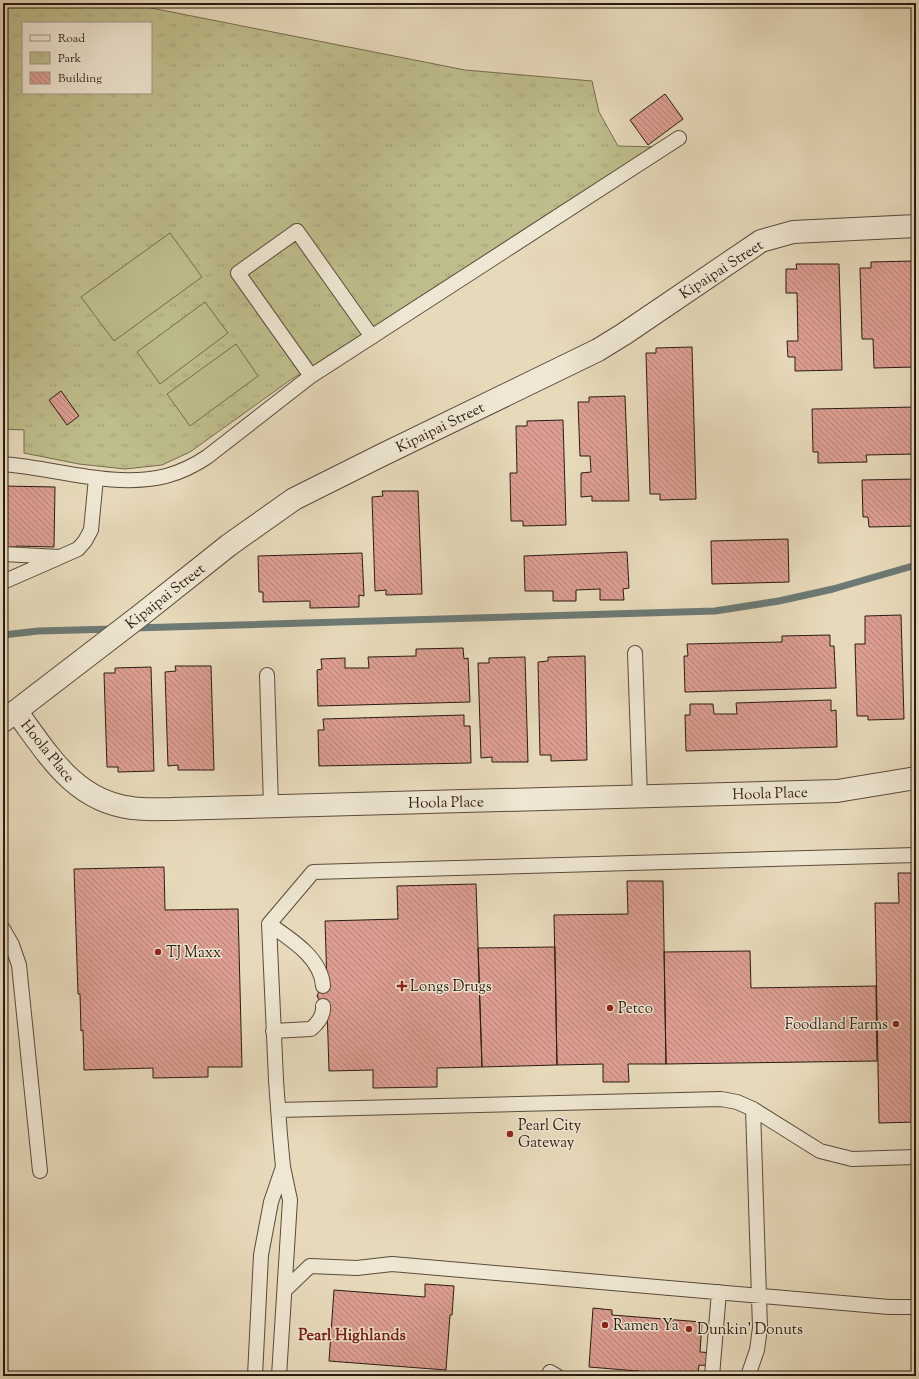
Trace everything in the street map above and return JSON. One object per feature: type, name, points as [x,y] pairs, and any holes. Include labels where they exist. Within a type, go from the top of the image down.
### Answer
[{"type":"street","name":"Kipaipai Street","points":[[9,716],[106,641],[141,616],[229,545],[294,499],[598,350],[761,241],[793,232],[916,226]]},
{"type":"street","name":"Hoola Place","points":[[9,716],[79,788],[95,798],[115,805],[132,808],[172,809],[837,791],[916,778]]},
{"type":"lane","points":[[3,464],[26,466],[96,478],[134,480],[166,476],[189,467],[207,457],[311,376],[679,138]]},
{"type":"lane","points":[[311,376],[238,272],[297,230],[372,336]]},
{"type":"lane","points":[[3,582],[78,549],[85,541],[91,530],[96,478]]},
{"type":"lane","points":[[3,554],[60,557]]},
{"type":"lane","points":[[635,653],[640,797]]},
{"type":"lane","points":[[267,675],[272,806]]},
{"type":"lane","points":[[279,1376],[290,1200],[283,1167],[278,1110],[269,924],[313,872],[916,855]]},
{"type":"lane","points":[[269,924],[295,942],[313,961],[319,971],[323,986]]},
{"type":"lane","points":[[3,929],[12,945],[19,965],[40,1171]]},
{"type":"lane","points":[[273,1031],[311,1030],[320,1019],[323,1006]]},
{"type":"lane","points":[[278,1110],[721,1099],[737,1102],[753,1109],[820,1151],[852,1159],[916,1157]]},
{"type":"lane","points":[[748,1376],[757,1350],[760,1328],[753,1109]]},
{"type":"lane","points":[[255,1376],[261,1255],[271,1202],[283,1167]]},
{"type":"lane","points":[[285,1290],[310,1266],[357,1268],[392,1264],[889,1307],[916,1307]]},
{"type":"lane","points":[[712,1376],[719,1292]]},
{"type":"green space","points":[[3,3],[126,3],[465,70],[592,81],[599,112],[618,146],[654,147],[289,381],[190,452],[162,465],[125,469],[79,464],[24,453],[24,430],[3,429]]},
{"type":"green space","points":[[170,233],[202,277],[114,341],[81,297]]},
{"type":"green space","points":[[205,302],[228,333],[160,384],[137,352]]},
{"type":"green space","points":[[236,344],[258,376],[190,426],[167,394]]},
{"type":"building","points":[[665,94],[683,119],[648,145],[630,120]]},
{"type":"building","points":[[914,261],[916,367],[874,368],[873,339],[862,339],[860,268],[871,268],[871,262]]},
{"type":"building","points":[[796,264],[839,264],[842,370],[795,371],[795,357],[788,357],[787,341],[798,341],[797,293],[786,293],[786,269],[797,269]]},
{"type":"building","points":[[692,347],[696,499],[660,500],[660,494],[650,494],[646,353],[656,353],[656,348]]},
{"type":"building","points":[[61,391],[79,416],[67,425],[49,400]]},
{"type":"building","points":[[625,396],[629,501],[592,501],[592,496],[581,497],[581,473],[591,472],[590,456],[580,456],[578,402],[589,402],[589,397]]},
{"type":"building","points":[[916,407],[916,454],[866,455],[867,462],[818,463],[818,452],[813,452],[812,409]]},
{"type":"building","points":[[563,420],[566,525],[523,526],[523,521],[511,521],[510,473],[517,473],[516,426],[527,426],[527,421]]},
{"type":"building","points":[[916,479],[916,526],[869,527],[868,517],[863,517],[862,480]]},
{"type":"building","points":[[3,486],[55,487],[54,547],[3,547]]},
{"type":"building","points":[[382,491],[418,491],[422,594],[386,595],[386,590],[375,591],[372,497],[383,496]]},
{"type":"building","points":[[788,539],[789,582],[712,584],[711,541]]},
{"type":"building","points":[[627,552],[629,588],[623,589],[624,600],[600,600],[600,589],[576,590],[576,601],[553,601],[553,591],[525,591],[524,556]]},
{"type":"building","points":[[362,553],[364,596],[359,595],[359,607],[310,608],[310,601],[263,602],[263,592],[259,592],[258,556]]},
{"type":"building","points":[[901,615],[904,719],[868,720],[868,716],[857,716],[855,644],[865,644],[865,616]]},
{"type":"building","points":[[913,619],[916,619],[916,714]]},
{"type":"building","points":[[830,635],[830,646],[834,646],[836,688],[685,692],[684,656],[688,656],[687,644],[782,642],[782,636]]},
{"type":"building","points":[[463,648],[464,659],[468,658],[470,702],[318,706],[317,670],[322,669],[321,659],[345,658],[345,668],[369,668],[368,657],[416,656],[416,649]]},
{"type":"building","points":[[585,656],[587,760],[551,761],[551,755],[540,755],[538,662],[548,661],[548,657]]},
{"type":"building","points":[[525,657],[528,762],[492,762],[492,757],[481,758],[478,663],[489,663],[489,658]]},
{"type":"building","points":[[175,666],[211,666],[214,770],[178,770],[178,765],[168,766],[165,672],[176,671]]},
{"type":"building","points":[[151,667],[154,771],[118,772],[118,767],[107,767],[104,673],[115,673],[115,668]]},
{"type":"building","points":[[831,700],[831,711],[836,710],[837,747],[686,751],[685,715],[690,715],[690,704],[713,704],[714,714],[737,714],[736,703]]},
{"type":"building","points":[[464,715],[464,726],[470,726],[471,763],[319,766],[318,730],[324,730],[323,719]]},
{"type":"building","name":"TJ Maxx","points":[[164,867],[165,910],[238,909],[242,1067],[208,1067],[208,1077],[153,1078],[153,1068],[84,1070],[83,1030],[81,1031],[80,994],[78,994],[74,869]]},
{"type":"building","name":"Foodland Farms","points":[[898,873],[916,873],[916,1122],[879,1123],[875,903],[899,903]]},
{"type":"building","name":"Petco","points":[[627,881],[663,881],[666,1064],[628,1064],[629,1082],[603,1082],[603,1064],[557,1065],[554,915],[628,914]]},
{"type":"building","name":"Longs Drugs","points":[[476,884],[482,1067],[437,1068],[437,1087],[373,1088],[373,1070],[329,1071],[327,1007],[321,1004],[317,996],[319,991],[327,985],[325,921],[398,919],[397,886]]},
{"type":"building","points":[[555,947],[557,1065],[482,1067],[478,948]]},
{"type":"building","points":[[750,951],[751,988],[876,986],[877,1061],[666,1064],[664,952]]},
{"type":"building","points":[[425,1284],[454,1286],[452,1315],[450,1315],[446,1370],[329,1361],[334,1290],[425,1297]]},
{"type":"building","points":[[593,1308],[612,1310],[612,1315],[702,1322],[700,1352],[714,1353],[713,1366],[699,1365],[698,1376],[589,1367]]},
{"type":"waterway","points":[[134,628],[715,611],[779,601],[833,589],[916,565]]},
{"type":"waterway","points":[[3,635],[38,631],[114,629]]},
{"type":"place","name":"TJ Maxx","points":[[158,952]]},
{"type":"place","name":"Longs Drugs","points":[[402,986]]},
{"type":"place","name":"Petco","points":[[610,1008]]},
{"type":"place","name":"Foodland Farms","points":[[896,1024]]},
{"type":"place","name":"Pearl City Gateway","points":[[510,1134]]},
{"type":"place","name":"Ramen Ya","points":[[605,1325]]},
{"type":"place","name":"Dunkin' Donuts","points":[[689,1329]]},
{"type":"district","name":"Pearl Highlands","points":[[352,1334]]}]
